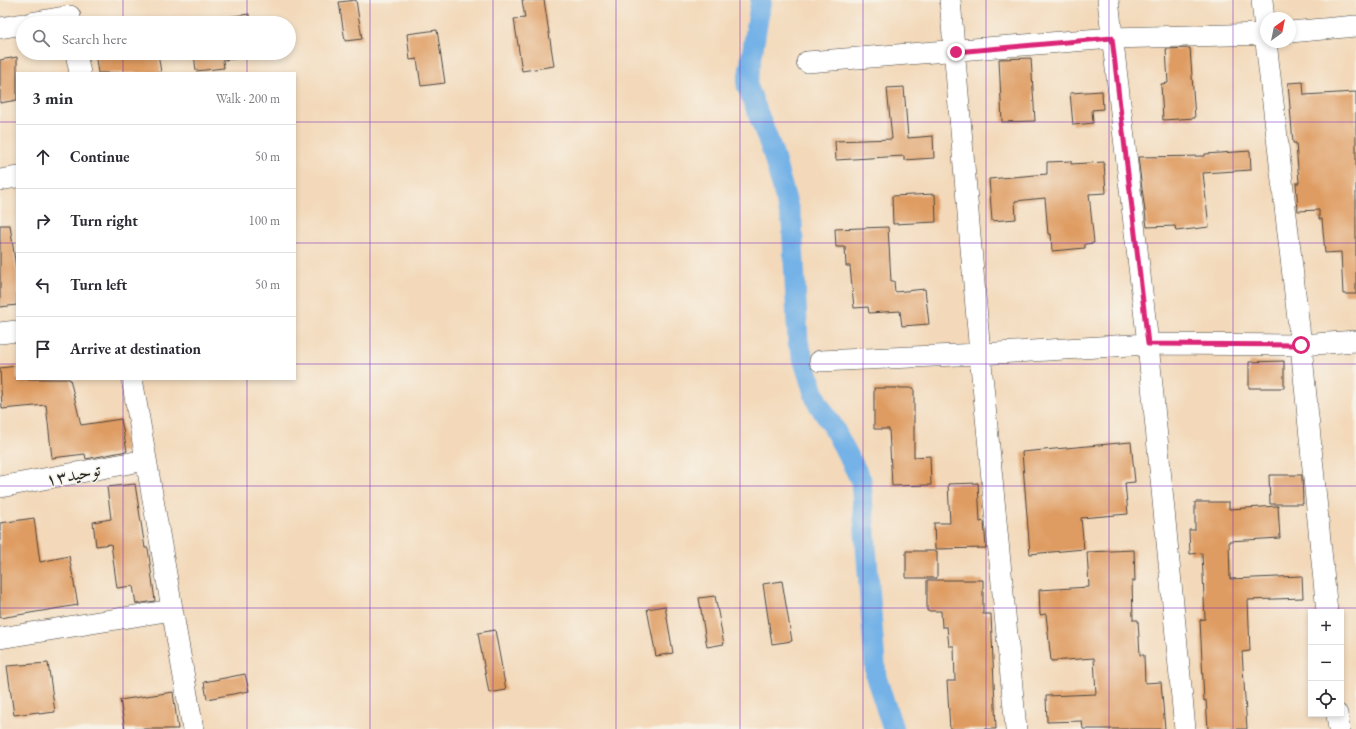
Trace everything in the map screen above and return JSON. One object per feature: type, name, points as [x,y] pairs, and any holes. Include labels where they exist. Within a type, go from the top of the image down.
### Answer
[{"type":"street","points":[[950,0],[956,52],[980,354],[1016,729]]},
{"type":"street","points":[[1108,0],[1148,344],[1185,729]]},
{"type":"street","points":[[1262,0],[1263,12]]},
{"type":"street","points":[[58,16],[70,13]]},
{"type":"street","points":[[0,28],[16,25]]},
{"type":"street","points":[[1296,31],[1356,26]]},
{"type":"street","points":[[807,62],[956,52],[1112,38],[1260,38]]},
{"type":"street","points":[[1267,48],[1301,345],[1327,609]]},
{"type":"street","points":[[77,60],[80,72]]},
{"type":"street","points":[[0,180],[16,177]]},
{"type":"street","points":[[0,333],[16,331]]},
{"type":"street","points":[[820,361],[980,354],[1148,344],[1301,345],[1356,341]]},
{"type":"street","points":[[132,380],[193,729]]},
{"type":"street","name":"توحید۱۳","points":[[0,488],[146,460]]},
{"type":"street","points":[[0,638],[172,610]]},
{"type":"street","points":[[1337,717],[1339,729]]},
{"type":"building","points":[[356,0],[362,39],[345,41],[339,2]]},
{"type":"building","points":[[522,0],[544,0],[554,66],[522,71],[514,19],[525,18]]},
{"type":"building","points":[[249,14],[249,16],[234,16]]},
{"type":"building","points":[[437,30],[445,83],[421,86],[417,59],[410,60],[407,34]]},
{"type":"building","points":[[1190,48],[1195,118],[1163,120],[1161,84],[1168,83],[1166,49]]},
{"type":"building","points":[[16,57],[16,100],[0,103],[0,60]]},
{"type":"building","points":[[1031,58],[1035,121],[1002,122],[999,59]]},
{"type":"building","points":[[96,60],[159,60],[161,72],[98,72]]},
{"type":"building","points":[[195,60],[223,60],[224,68],[196,71]]},
{"type":"building","points":[[1303,82],[1304,95],[1356,92],[1356,294],[1343,294],[1341,252],[1325,253],[1322,219],[1319,219],[1319,210],[1298,211],[1296,183],[1299,183],[1296,143],[1293,143],[1288,83]]},
{"type":"building","points":[[904,87],[908,138],[933,136],[934,158],[904,160],[904,156],[836,160],[835,141],[892,139],[887,88]]},
{"type":"building","points":[[1102,91],[1103,109],[1092,110],[1093,123],[1073,125],[1070,93]]},
{"type":"building","points":[[1250,151],[1251,170],[1203,173],[1209,227],[1176,231],[1175,226],[1147,227],[1138,157],[1205,156],[1205,154]]},
{"type":"building","points":[[1071,161],[1071,164],[1104,162],[1106,193],[1089,194],[1094,243],[1085,244],[1085,248],[1052,251],[1051,234],[1048,234],[1045,198],[1015,201],[1016,219],[992,221],[989,179],[1047,174],[1047,162]]},
{"type":"building","points":[[935,194],[936,222],[893,224],[892,196]]},
{"type":"building","points":[[0,225],[10,225],[16,268],[16,305],[0,307]]},
{"type":"building","points":[[888,227],[891,281],[894,281],[895,292],[925,289],[929,324],[902,326],[900,311],[869,313],[868,307],[854,308],[850,266],[846,266],[845,247],[836,247],[835,229]]},
{"type":"building","points":[[1284,361],[1284,388],[1249,388],[1249,362]]},
{"type":"building","points":[[16,366],[16,380],[70,380],[81,425],[121,419],[127,451],[86,459],[85,454],[52,458],[46,405],[2,409],[0,368]]},
{"type":"building","points":[[874,388],[914,388],[914,457],[930,456],[931,485],[892,486],[889,429],[874,429]]},
{"type":"building","points":[[1131,442],[1135,482],[1125,483],[1128,514],[1081,518],[1084,549],[1030,554],[1022,452]]},
{"type":"building","points":[[1269,475],[1302,475],[1303,504],[1270,504]]},
{"type":"building","points":[[978,483],[980,522],[984,521],[986,548],[935,549],[934,523],[950,523],[948,484]]},
{"type":"building","points":[[135,484],[145,548],[148,548],[155,601],[136,604],[133,586],[117,588],[111,544],[96,546],[93,522],[111,519],[107,487]]},
{"type":"building","points":[[1195,502],[1229,502],[1229,509],[1278,506],[1280,538],[1229,541],[1230,579],[1302,576],[1303,598],[1248,600],[1250,651],[1242,652],[1247,729],[1208,729],[1206,700],[1204,701],[1200,620],[1205,619],[1202,553],[1190,554],[1189,530],[1195,530]]},
{"type":"building","points":[[34,518],[40,562],[69,556],[78,605],[0,618],[0,523]]},
{"type":"building","points":[[1134,550],[1135,581],[1132,581],[1133,620],[1138,620],[1140,655],[1144,655],[1145,683],[1161,682],[1165,729],[1083,729],[1082,721],[1047,722],[1046,696],[1096,694],[1094,658],[1051,661],[1046,614],[1040,615],[1039,590],[1089,587],[1087,552]]},
{"type":"building","points":[[906,551],[937,551],[937,578],[906,578]]},
{"type":"building","points":[[927,580],[983,580],[983,614],[991,614],[996,729],[950,729],[947,681],[955,681],[954,646],[949,646],[947,627],[942,627],[941,611],[927,611]]},
{"type":"building","points":[[782,581],[792,641],[772,644],[763,584]]},
{"type":"building","points":[[715,596],[724,644],[707,647],[699,598]]},
{"type":"building","points":[[665,606],[673,653],[656,656],[647,609]]},
{"type":"building","points":[[495,630],[506,690],[489,693],[478,633]]},
{"type":"building","points":[[48,663],[55,712],[14,715],[7,666]]},
{"type":"building","points":[[245,674],[249,691],[207,699],[204,682]]},
{"type":"building","points":[[173,692],[178,729],[125,729],[120,700]]},
{"type":"waterway","points":[[761,0],[747,85],[772,150],[792,222],[798,342],[817,402],[832,425],[861,480],[876,677],[893,729]]},
{"type":"route","points":[[956,52],[1112,38],[1148,344],[1301,345]]}]
